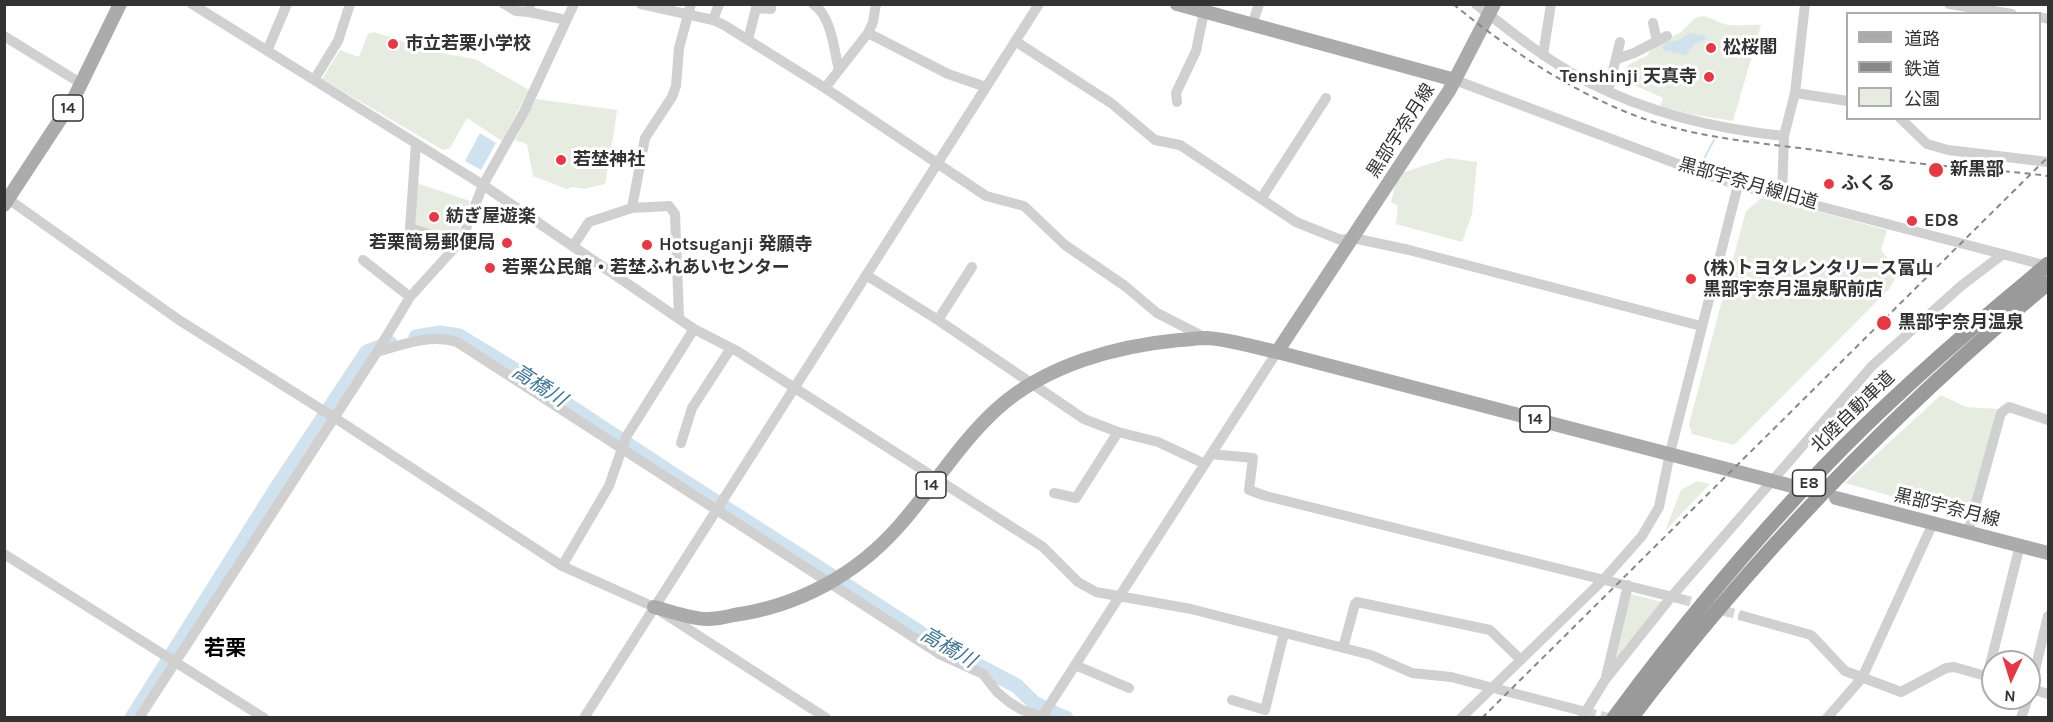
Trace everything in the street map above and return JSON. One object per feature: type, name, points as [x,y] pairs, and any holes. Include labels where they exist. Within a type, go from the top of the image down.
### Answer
[{"type":"highway","name":"北陸自動車道","points":[[1631,717],[1705,623],[1784,532],[1822,492],[2043,281],[2049,265]]},
{"type":"highway","name":"北陸自動車道","points":[[1614,717],[1693,615],[1823,468],[1923,372],[2043,281]]},
{"type":"main road","name":"14","points":[[6,200],[73,100],[120,4]]},
{"type":"main road","name":"黒部宇奈月線","points":[[1177,4],[1455,80],[1277,352]]},
{"type":"main road","points":[[1455,80],[1492,10]]},
{"type":"main road","name":"14","points":[[654,607],[692,617],[716,618],[759,612],[786,603],[829,583],[854,568],[898,528],[936,478],[999,407],[1032,384],[1072,364],[1115,350],[1151,343],[1206,338],[1277,352],[1792,486]]},
{"type":"main road","name":"黒部宇奈月線","points":[[1836,498],[2049,553]]},
{"type":"street","points":[[192,4],[483,185],[694,329],[731,348],[1043,547],[1078,582],[1096,592],[1191,609],[1371,655],[1412,673],[1451,677],[1584,715],[1605,680],[1676,598],[1770,481],[1872,366],[1961,286],[2003,254]]},
{"type":"street","points":[[267,51],[287,4]]},
{"type":"street","points":[[314,81],[338,41],[350,4]]},
{"type":"street","points":[[504,4],[516,11],[529,8],[566,20]]},
{"type":"street","points":[[139,717],[377,352],[410,297],[458,244],[483,185],[524,112],[574,4]]},
{"type":"street","points":[[641,4],[690,10],[748,40],[938,162],[986,196],[1024,206],[1065,245],[1125,286],[1157,313],[1206,338]]},
{"type":"street","points":[[713,20],[719,4]]},
{"type":"street","points":[[748,40],[756,8],[771,9],[771,4]]},
{"type":"street","points":[[813,4],[827,22],[839,70]]},
{"type":"street","points":[[825,88],[868,33],[873,22],[876,4]]},
{"type":"street","points":[[584,717],[1039,4]]},
{"type":"street","points":[[1252,25],[1259,4]]},
{"type":"street","points":[[1476,4],[1492,10],[1543,55],[1608,91],[1650,109],[1693,122],[1741,132],[1784,136]]},
{"type":"street","points":[[1543,55],[1551,4]]},
{"type":"street","points":[[1782,196],[1784,136],[1795,93],[1805,4]]},
{"type":"street","points":[[1949,4],[1999,12]]},
{"type":"street","points":[[632,208],[645,138],[672,97],[676,86],[679,48],[690,10]]},
{"type":"street","points":[[1177,102],[1176,93],[1196,51],[1204,12]]},
{"type":"street","points":[[1617,59],[1662,38],[1653,23]]},
{"type":"street","points":[[868,33],[948,74],[986,87]]},
{"type":"street","points":[[4,36],[82,84]]},
{"type":"street","points":[[1015,41],[1111,103],[1155,140],[1180,145],[1296,222],[1341,240],[1353,238],[1408,250],[1701,326]]},
{"type":"street","points":[[1608,91],[1620,42]]},
{"type":"street","name":"黒部宇奈月線旧道","points":[[1455,80],[1737,185],[2049,265]]},
{"type":"street","points":[[1795,93],[1846,101]]},
{"type":"street","points":[[1261,199],[1326,98]]},
{"type":"street","points":[[1902,120],[1927,144],[1948,150],[2049,162]]},
{"type":"street","points":[[416,143],[410,228],[458,244]]},
{"type":"street","points":[[1461,717],[1604,579],[1642,536],[1659,507],[1670,453],[1737,185]]},
{"type":"street","points":[[6,200],[179,320],[335,417],[562,566],[654,607],[826,717]]},
{"type":"street","points":[[573,246],[589,222],[632,208],[669,206],[675,214],[679,317]]},
{"type":"street","points":[[363,260],[410,297]]},
{"type":"street","points":[[938,320],[972,267]]},
{"type":"street","points":[[866,275],[938,320],[1084,419],[1118,432],[1158,442],[1204,464]]},
{"type":"street","points":[[562,566],[609,486],[626,437],[694,329]]},
{"type":"street","points":[[377,352],[430,339],[445,338],[458,342],[941,656],[982,674],[1009,702],[1022,710],[1043,717],[1277,352]]},
{"type":"street","points":[[681,443],[692,408],[731,348]]},
{"type":"street","points":[[1968,532],[2001,413],[2009,407],[2049,420]]},
{"type":"street","points":[[1054,493],[1076,498],[1118,432]]},
{"type":"street","points":[[1211,454],[1253,458],[1249,490],[1676,598]]},
{"type":"street","points":[[1827,717],[1862,678],[1933,523]]},
{"type":"street","points":[[1996,650],[2020,545]]},
{"type":"street","points":[[4,554],[264,717]]},
{"type":"street","points":[[1605,680],[1628,585]]},
{"type":"street","points":[[1343,648],[1357,602],[1490,630],[1521,660]]},
{"type":"street","points":[[1743,616],[1811,635],[1845,671],[1901,692],[1946,668],[1954,667],[1981,674]]},
{"type":"street","points":[[2040,650],[2049,616]]},
{"type":"street","points":[[1232,700],[1264,714],[1284,633]]},
{"type":"street","points":[[1075,665],[1129,688]]},
{"type":"green space","points":[[1702,16],[1727,25],[1761,25],[1733,121],[1660,106],[1663,98],[1620,79],[1628,65],[1648,55],[1651,48],[1681,32],[1695,18]]},
{"type":"green space","points":[[374,32],[436,52],[475,59],[529,90],[502,141],[467,118],[450,148],[443,150],[322,79],[340,50],[359,57],[368,34]]},
{"type":"green space","points":[[536,99],[617,110],[605,184],[584,189],[572,187],[567,189],[533,176],[527,144],[515,140]]},
{"type":"green space","points":[[1448,158],[1477,162],[1472,214],[1462,242],[1396,224],[1398,206],[1391,202],[1398,174]]},
{"type":"green space","points":[[417,183],[470,201],[455,239],[414,226]]},
{"type":"green space","points":[[1763,197],[1887,230],[1881,250],[1899,272],[1889,289],[1734,445],[1692,434],[1689,424],[1746,211]]},
{"type":"green space","points":[[1941,395],[1966,407],[1998,409],[1969,518],[1845,483]]},
{"type":"green space","points":[[1697,481],[1710,484],[1665,531],[1681,490]]},
{"type":"green space","points":[[1630,594],[1662,602],[1615,661]]},
{"type":"water","points":[[1691,33],[1706,36],[1706,39],[1694,44],[1686,55],[1663,50],[1663,46],[1668,42],[1677,41]]},
{"type":"water","points":[[480,133],[496,143],[481,170],[465,161]]},
{"type":"waterway","points":[[1701,164],[1714,140]]},
{"type":"waterway","name":"高橋川","points":[[416,337],[440,333],[459,336],[941,646],[1017,686],[1034,703],[1066,718]]},
{"type":"waterway","name":"高橋川","points":[[132,718],[276,489],[367,352],[390,343]]},
{"type":"tunnel","points":[[1681,599],[1743,616]]},
{"type":"tunnel","points":[[1586,712],[1608,718]]},
{"type":"railway","points":[[1453,4],[1514,50],[1558,78],[1603,102],[1647,120],[1690,132],[1756,143],[1901,162],[2048,176]]},
{"type":"railway","points":[[1482,718],[2048,157]]},
{"type":"place","name":"市立若栗小学校","points":[[393,44]]},
{"type":"place","name":"松桜閣","points":[[1711,48]]},
{"type":"place","name":"Tenshinji 天真寺","points":[[1709,77]]},
{"type":"place","name":"若埜神社","points":[[561,160]]},
{"type":"place","name":"新黒部","points":[[1936,170]]},
{"type":"place","name":"ふくる","points":[[1829,184]]},
{"type":"place","name":"紡ぎ屋遊楽","points":[[434,217]]},
{"type":"place","name":"ED8","points":[[1912,221]]},
{"type":"place","name":"若栗簡易郵便局","points":[[507,243]]},
{"type":"place","name":"Hotsuganji 発願寺","points":[[647,245]]},
{"type":"place","name":"若栗公民館・若埜ふれあいセンター","points":[[490,268]]},
{"type":"place","name":"(株)トヨタレンタリース富山 黒部宇奈月温泉駅前店","points":[[1691,279]]},
{"type":"place","name":"黒部宇奈月温泉","points":[[1884,323]]},
{"type":"district","name":"若栗","points":[[225,649]]}]
